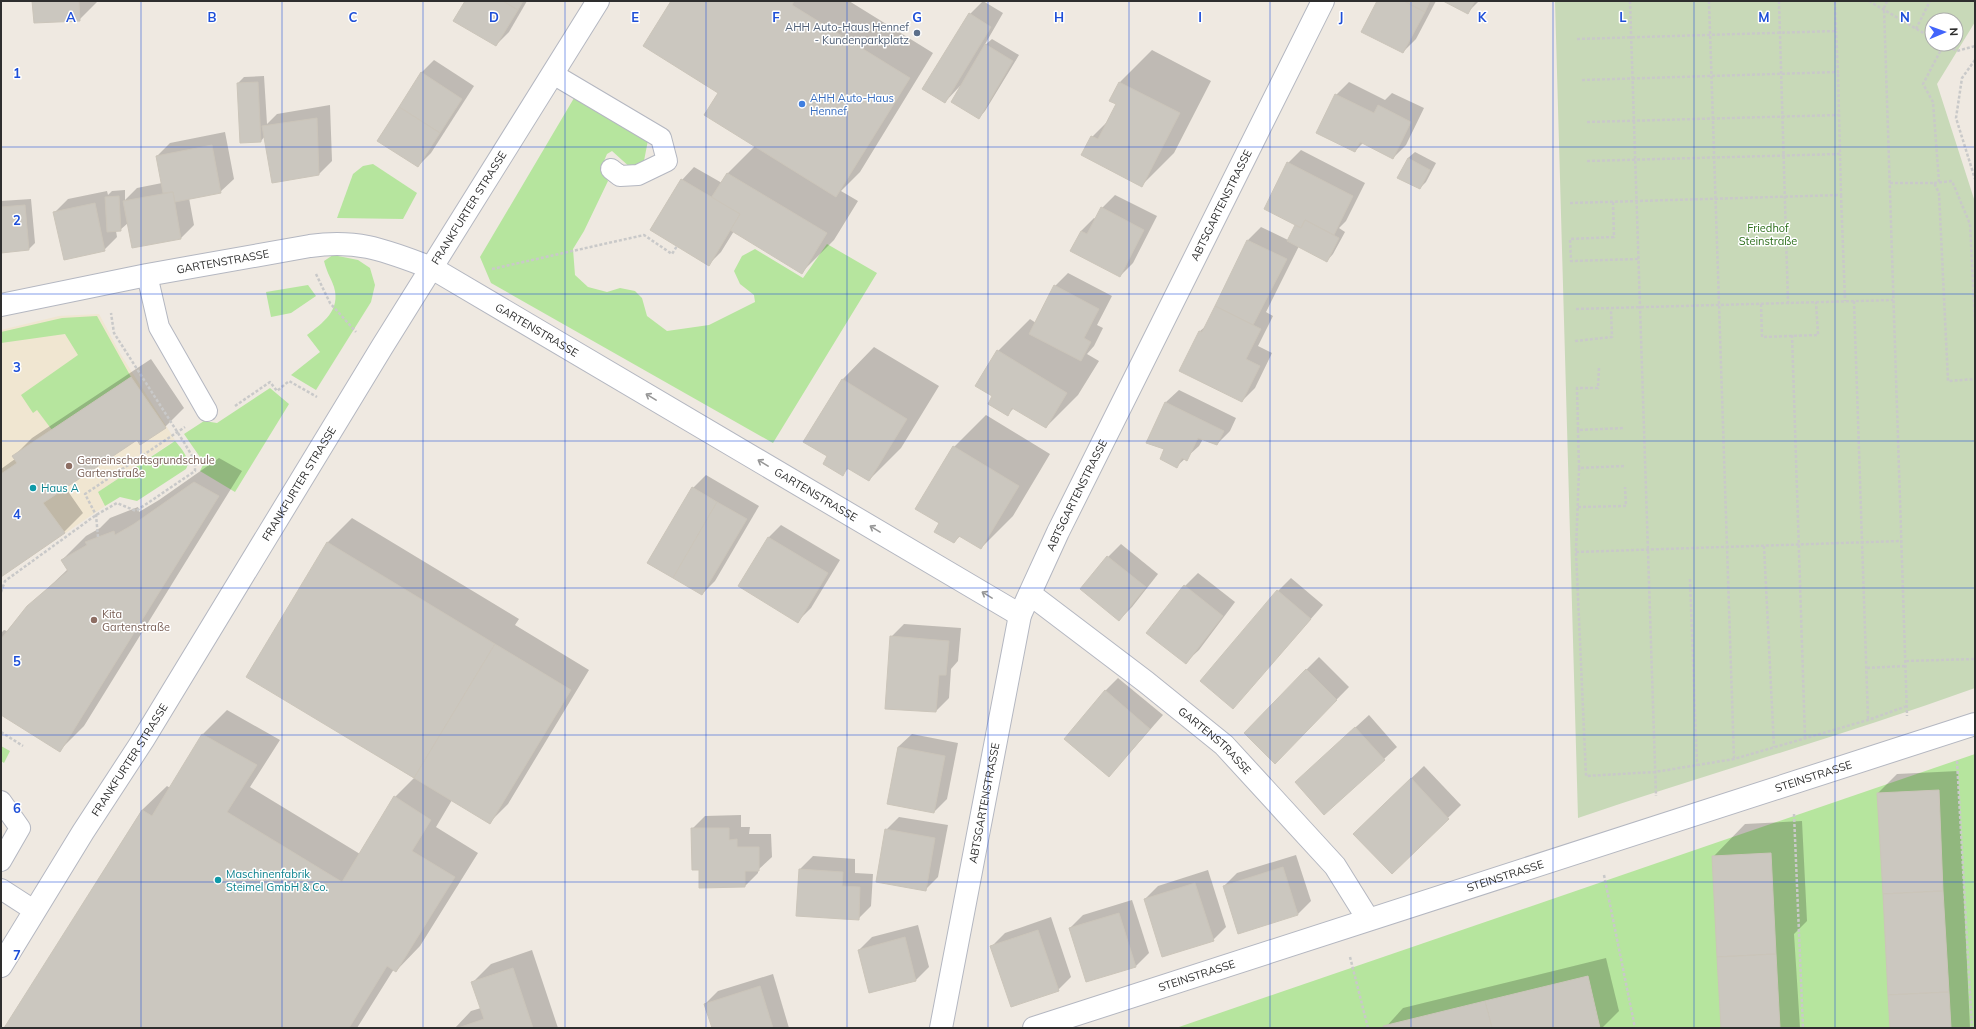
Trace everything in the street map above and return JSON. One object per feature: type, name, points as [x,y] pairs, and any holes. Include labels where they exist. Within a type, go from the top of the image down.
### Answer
[{"type":"street","name":"FRANKFURTER STRASSE","points":[[1,966],[143,740],[382,347],[598,1]]},
{"type":"street","name":"ABTSGARTENSTRASSE","points":[[941,1028],[1020,615],[1062,525],[1323,1]]},
{"type":"street","name":"GARTENSTRASSE","points":[[1,305],[147,275],[330,243],[356,244],[381,249],[432,268],[1020,615]]},
{"type":"street","name":"GARTENSTRASSE","points":[[1030,594],[1146,682],[1224,745],[1336,866],[1368,919]]},
{"type":"street","name":"STEINSTRASSE","points":[[1034,1028],[1965,727]]},
{"type":"lane","points":[[553,74],[661,138],[667,162],[638,175],[620,176],[611,169]]},
{"type":"lane","points":[[147,275],[159,328],[207,411]]},
{"type":"lane","points":[[1,801],[20,828],[1,861]]},
{"type":"lane","points":[[1,889],[35,911]]},
{"type":"path","points":[[1630,1],[1656,826]]},
{"type":"path","points":[[1709,1],[1734,759]]},
{"type":"path","points":[[1779,1],[1788,303]]},
{"type":"path","points":[[1835,1],[1845,302]]},
{"type":"path","points":[[1869,1],[1884,8],[1924,34]]},
{"type":"path","points":[[1887,1],[1884,8],[1909,744]]},
{"type":"path","points":[[1916,29],[1930,1]]},
{"type":"path","points":[[1577,39],[1836,31]]},
{"type":"path","points":[[1964,49],[1975,46]]},
{"type":"path","points":[[1939,182],[1933,102],[1923,84],[1940,52]]},
{"type":"path","points":[[1975,60],[1962,78],[1956,118],[1975,179]]},
{"type":"path","points":[[1582,80],[1838,72]]},
{"type":"path","points":[[1587,122],[1839,115]]},
{"type":"path","points":[[1587,162],[1840,154]]},
{"type":"path","points":[[1890,183],[1934,183],[1952,181],[1970,224],[1975,322]]},
{"type":"path","points":[[1934,183],[1939,193],[1948,381],[1975,379]]},
{"type":"path","points":[[1570,203],[1841,195]]},
{"type":"path","points":[[1613,202],[1614,237],[1570,239],[1571,261],[1639,259]]},
{"type":"path","points":[[486,270],[644,235],[672,254],[677,246]]},
{"type":"path","points":[[310,246],[317,276],[330,303],[358,334],[382,347]]},
{"type":"path","points":[[1,592],[5,581],[96,515],[117,503],[136,511],[195,471],[195,461],[114,333],[107,283]]},
{"type":"path","points":[[1576,309],[1894,300]]},
{"type":"path","points":[[1854,301],[1868,720]]},
{"type":"path","points":[[1761,304],[1762,337],[1818,335],[1816,302]]},
{"type":"path","points":[[1575,341],[1612,337],[1611,309]]},
{"type":"path","points":[[1792,335],[1804,739]]},
{"type":"path","points":[[1599,368],[1598,388],[1577,388],[1578,507],[1576,552],[1586,776],[1655,772],[1734,759],[1868,720],[1907,706]]},
{"type":"path","points":[[98,537],[96,515],[85,494],[207,411],[222,415],[270,382],[277,391],[289,381],[318,398]]},
{"type":"path","points":[[1578,430],[1624,428]]},
{"type":"path","points":[[1578,468],[1624,466]]},
{"type":"path","points":[[1578,507],[1626,506],[1625,487]]},
{"type":"path","points":[[1576,552],[1901,541]]},
{"type":"path","points":[[1764,546],[1774,747]]},
{"type":"path","points":[[1690,579],[1697,766]]},
{"type":"path","points":[[1906,661],[1975,660]]},
{"type":"path","points":[[1867,668],[1906,666]]},
{"type":"path","points":[[1965,727],[1972,1028]]},
{"type":"path","points":[[1,732],[22,746]]},
{"type":"path","points":[[1792,782],[1803,1028]]},
{"type":"path","points":[[1598,845],[1635,1028]]},
{"type":"path","points":[[1342,928],[1368,1028]]},
{"type":"shaded area","name":"Gemeinschaftsgrundschule Gartenstraße","points":[[99,314],[121,355],[175,440],[98,492],[105,506],[1,577],[1,330],[59,316]]},
{"type":"green space","name":"Friedhof Steinstraße","points":[[1555,1],[1975,1],[1975,22],[1964,40],[1964,12],[1924,12],[1924,52],[1957,52],[1937,84],[1975,202],[1975,688],[1876,722],[1578,818]]},
{"type":"green space","points":[[577,93],[649,135],[643,166],[632,169],[612,151],[607,154],[601,168],[608,181],[584,231],[573,249],[575,275],[588,287],[607,292],[620,288],[635,291],[642,298],[647,316],[667,331],[709,325],[755,302],[754,295],[740,284],[734,271],[742,256],[755,249],[803,278],[827,244],[877,273],[773,443],[491,283],[480,257]]},
{"type":"green space","points":[[373,164],[417,193],[403,219],[337,218],[353,174],[363,166]]},
{"type":"green space","points":[[333,255],[358,260],[370,268],[375,285],[371,302],[316,390],[291,375],[320,352],[307,335],[324,321],[333,309],[335,303],[336,295],[334,287],[324,261]]},
{"type":"green space","points":[[308,285],[316,296],[291,313],[271,317],[266,292]]},
{"type":"green space","points":[[97,316],[131,377],[52,430],[37,410],[33,413],[21,395],[78,355],[65,334],[1,343],[1,332],[62,318]]},
{"type":"green space","points":[[270,388],[289,404],[235,492],[200,471],[204,463],[184,434],[204,421],[217,423]]},
{"type":"green space","points":[[175,441],[187,458],[188,462],[186,469],[137,501],[120,497],[105,506],[98,492]]},
{"type":"green space","points":[[1,746],[10,751],[4,763],[1,761]]},
{"type":"green space","points":[[1975,754],[1975,1028],[1176,1028]]},
{"type":"building","points":[[32,1],[79,1],[80,21],[34,23]]},
{"type":"building","points":[[465,1],[503,1],[518,10],[496,46],[453,21]]},
{"type":"building","points":[[503,1],[523,1],[518,10]]},
{"type":"building","name":"AHH Auto-Haus Hennef","points":[[671,1],[794,1],[792,5],[910,78],[836,197],[704,115],[718,93],[643,46]]},
{"type":"building","points":[[1377,1],[1404,1],[1425,12],[1403,53],[1361,32]]},
{"type":"building","points":[[1404,1],[1430,1],[1425,12]]},
{"type":"building","points":[[1443,1],[1475,1],[1468,14]]},
{"type":"building","points":[[969,13],[991,27],[945,103],[922,89]]},
{"type":"building","points":[[985,44],[1013,61],[979,119],[951,102]]},
{"type":"building","points":[[421,72],[462,99],[440,133],[399,107]]},
{"type":"building","points":[[258,82],[261,142],[240,143],[237,83]]},
{"type":"building","points":[[1119,82],[1180,113],[1142,187],[1081,155],[1091,136],[1098,139],[1116,104],[1109,101]]},
{"type":"building","points":[[1335,94],[1374,113],[1378,105],[1411,122],[1393,159],[1360,142],[1355,152],[1316,133]]},
{"type":"building","points":[[399,107],[440,133],[418,167],[377,141]]},
{"type":"building","points":[[317,118],[319,175],[272,183],[262,126]]},
{"type":"building","points":[[212,145],[221,193],[175,202],[173,192],[163,193],[156,156]]},
{"type":"building","points":[[1408,158],[1430,170],[1420,189],[1397,178]]},
{"type":"building","points":[[1287,162],[1353,196],[1334,235],[1305,220],[1301,228],[1264,209]]},
{"type":"building","points":[[727,173],[827,233],[802,274],[730,230],[740,214],[711,198]]},
{"type":"building","points":[[681,179],[740,214],[709,266],[650,230]]},
{"type":"building","points":[[173,192],[181,239],[132,248],[123,201]]},
{"type":"building","points":[[119,196],[121,231],[107,232],[105,197]]},
{"type":"building","points":[[95,203],[105,251],[64,260],[53,212]]},
{"type":"building","points":[[25,205],[29,250],[1,253],[1,207]]},
{"type":"building","points":[[1101,207],[1144,230],[1120,277],[1070,251],[1081,231],[1087,234]]},
{"type":"building","points":[[1305,220],[1339,238],[1327,262],[1287,241],[1295,225],[1301,228]]},
{"type":"building","points":[[1247,240],[1287,259],[1253,325],[1215,306]]},
{"type":"building","points":[[1054,285],[1099,309],[1084,338],[1091,342],[1081,361],[1029,334]]},
{"type":"building","points":[[1215,306],[1261,329],[1246,359],[1260,366],[1242,402],[1179,371],[1199,331],[1202,332]]},
{"type":"building","points":[[997,350],[1067,393],[1046,428],[1012,408],[1008,416],[988,404],[992,396],[975,386]]},
{"type":"building","name":"Haus A","points":[[131,377],[166,428],[140,445],[137,440],[43,503],[65,533],[1,577],[1,474],[17,463],[12,456]]},
{"type":"building","points":[[842,379],[907,419],[869,481],[847,468],[843,476],[823,464],[827,456],[803,442]]},
{"type":"building","points":[[1165,402],[1224,431],[1217,445],[1198,438],[1187,461],[1182,458],[1177,468],[1160,459],[1164,449],[1146,443]]},
{"type":"building","points":[[953,446],[1019,486],[981,549],[959,536],[954,543],[934,532],[939,523],[915,509]]},
{"type":"building","points":[[194,482],[219,496],[60,752],[1,715],[1,639],[27,606],[68,571],[61,560],[87,545],[85,542],[114,531],[115,535],[134,524]]},
{"type":"building","points":[[692,487],[717,502],[673,578],[647,563]]},
{"type":"building","points":[[717,502],[747,519],[702,595],[673,578]]},
{"type":"building","points":[[768,537],[828,573],[798,623],[738,586]]},
{"type":"building","points":[[327,542],[495,644],[414,778],[246,677]]},
{"type":"building","points":[[1107,556],[1146,587],[1119,621],[1080,589]]},
{"type":"building","points":[[1184,585],[1223,616],[1186,664],[1146,633]]},
{"type":"building","points":[[1277,590],[1311,619],[1233,709],[1200,681]]},
{"type":"building","points":[[890,636],[949,641],[946,675],[939,675],[936,712],[885,709]]},
{"type":"building","points":[[495,644],[571,690],[490,824],[414,778]]},
{"type":"building","points":[[1306,669],[1337,700],[1275,764],[1244,733]]},
{"type":"building","points":[[1105,690],[1150,729],[1109,777],[1064,739]]},
{"type":"building","points":[[1355,727],[1385,760],[1324,815],[1295,782]]},
{"type":"building","name":"Maschinenfabrik Steimel GmbH & Co.","points":[[202,734],[257,765],[227,812],[342,882],[394,796],[431,820],[412,851],[455,877],[396,972],[387,966],[349,1028],[4,1028],[142,810],[152,816]]},
{"type":"building","points":[[898,747],[945,756],[934,813],[887,804]]},
{"type":"building","points":[[1411,778],[1449,819],[1392,874],[1353,834]]},
{"type":"building","points":[[1939,790],[1943,891],[1883,894],[1877,793]]},
{"type":"building","points":[[691,828],[729,828],[729,840],[737,839],[737,847],[759,847],[759,871],[745,871],[745,887],[699,888],[699,870],[692,870]]},
{"type":"building","points":[[885,829],[935,838],[926,891],[876,882]]},
{"type":"building","points":[[1771,853],[1776,954],[1717,957],[1712,856]]},
{"type":"building","points":[[1283,867],[1298,915],[1238,934],[1223,886]]},
{"type":"building","points":[[799,869],[843,872],[842,886],[860,887],[859,920],[796,916]]},
{"type":"building","points":[[1195,883],[1214,941],[1162,957],[1144,899]]},
{"type":"building","points":[[1943,891],[1949,992],[1888,995],[1883,894]]},
{"type":"building","points":[[1119,913],[1136,967],[1086,982],[1069,928]]},
{"type":"building","points":[[1038,930],[1059,991],[1011,1007],[990,946]]},
{"type":"building","points":[[905,937],[916,981],[869,993],[858,950]]},
{"type":"building","points":[[1776,954],[1780,1028],[1721,1028],[1717,957]]},
{"type":"building","points":[[513,968],[533,1028],[458,1028],[484,1019],[471,982]]},
{"type":"building","points":[[1588,976],[1600,1028],[1492,1028],[1485,1001]]},
{"type":"building","points":[[760,986],[773,1028],[712,1028],[704,1004]]},
{"type":"building","points":[[1949,992],[1951,1028],[1890,1028],[1888,995]]},
{"type":"building","points":[[1485,1001],[1492,1028],[1384,1028],[1383,1026]]},
{"type":"place","name":"AHH Auto-Haus Hennef - Kundenparkplatz","points":[[917,33]]},
{"type":"place","name":"AHH Auto-Haus Hennef","points":[[802,104]]},
{"type":"place","name":"Gemeinschaftsgrundschule Gartenstraße","points":[[69,466]]},
{"type":"place","name":"Haus A","points":[[33,488]]},
{"type":"place","name":"Kita Gartenstraße","points":[[94,620]]},
{"type":"place","name":"Maschinenfabrik Steimel GmbH & Co.","points":[[218,880]]}]
